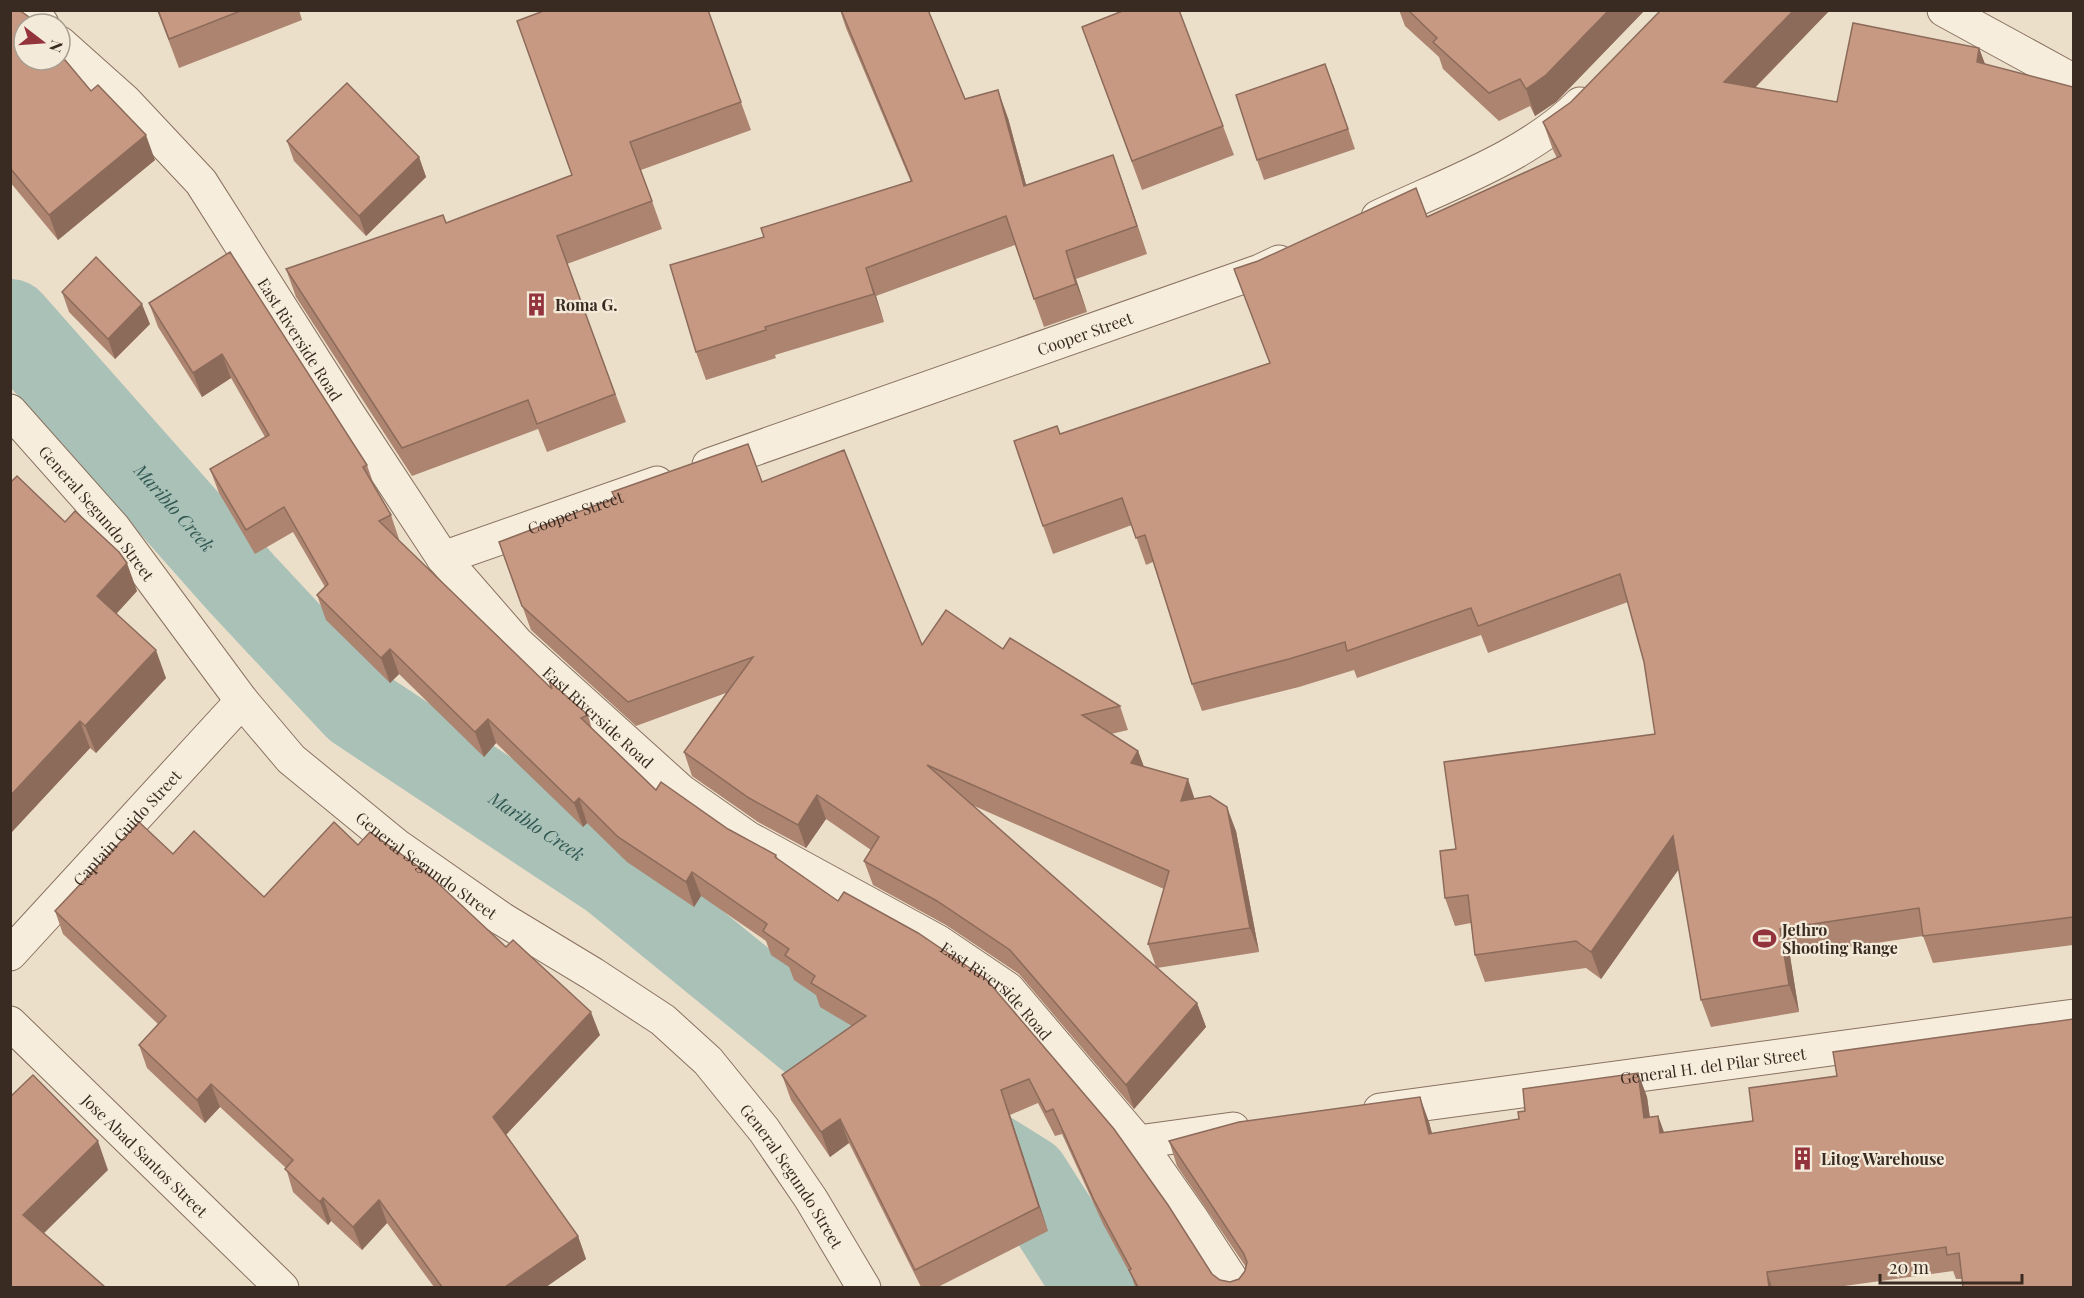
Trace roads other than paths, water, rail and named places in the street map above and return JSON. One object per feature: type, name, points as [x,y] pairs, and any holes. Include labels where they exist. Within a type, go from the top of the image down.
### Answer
[{"type":"street","points":[[1944,10],[2073,81]]},
{"type":"street","name":"East Riverside Road","points":[[72,54],[125,100],[201,182],[346,412],[443,558],[517,643],[681,791],[748,838],[937,941],[1008,989],[1138,1142],[1237,1287]]},
{"type":"street","points":[[1347,231],[1519,151],[1568,116],[1600,84]]},
{"type":"street","name":"Cooper Street","points":[[443,558],[1260,271],[1304,251]]},
{"type":"street","name":"General Segundo Street","points":[[10,411],[114,528],[242,701],[291,759],[396,845],[502,919],[594,974],[663,1020],[708,1060],[764,1130],[811,1198],[864,1287]]},
{"type":"street","name":"Captain Guido Street","points":[[10,954],[242,701]]},
{"type":"street","name":"General H. del Pilar Street","points":[[1351,1113],[2073,1016]]},
{"type":"street","name":"Jose Abad Santos Street","points":[[10,1023],[282,1287]]},
{"type":"street","points":[[1138,1142],[1257,1126]]},
{"type":"waterway","name":"Mariblo Creek","points":[[10,322],[242,584],[357,707],[612,876],[839,1061],[1027,1178],[1090,1277],[1093,1288]]},
{"type":"place","name":"Roma G.","points":[[537,304]]},
{"type":"place","name":"Jethro Shooting Range","points":[[1764,938]]},
{"type":"place","name":"Litog Warehouse","points":[[1803,1158]]}]
